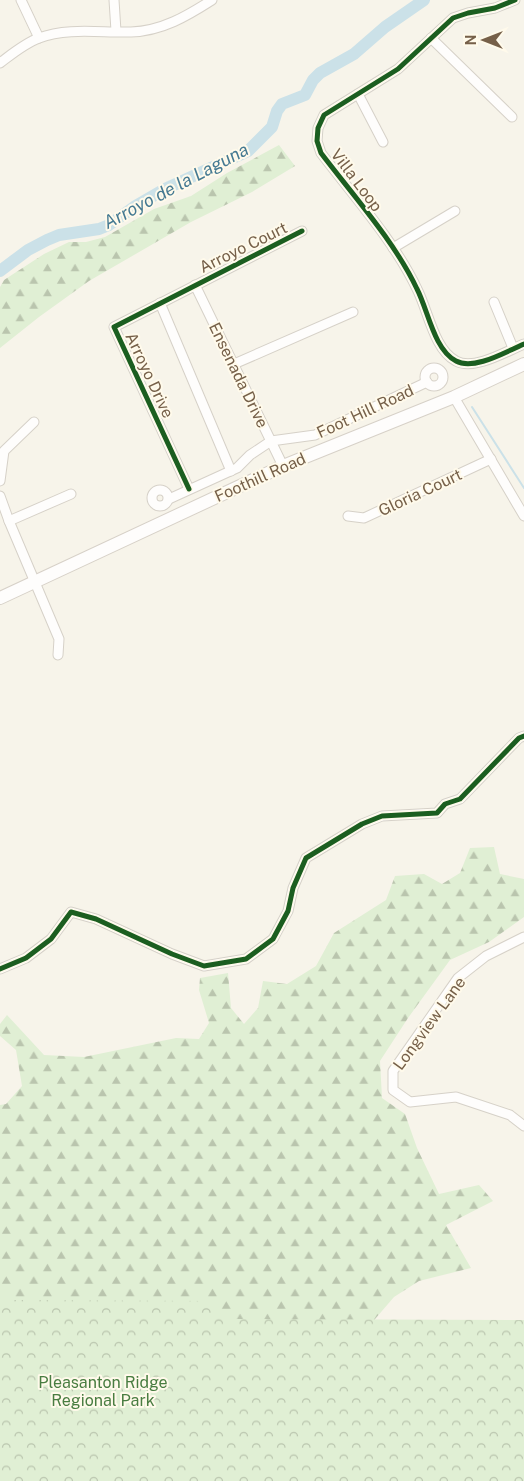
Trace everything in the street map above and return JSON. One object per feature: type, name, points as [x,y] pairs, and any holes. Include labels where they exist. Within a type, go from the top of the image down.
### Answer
[{"type":"main road","name":"Foothill Road","points":[[0,598],[283,466],[454,397],[524,364]]},
{"type":"street","points":[[21,0],[39,38]]},
{"type":"street","points":[[114,0],[116,32]]},
{"type":"street","points":[[0,63],[39,38],[74,32],[132,32],[161,27],[189,15],[212,0]]},
{"type":"street","name":"Villa Loop","points":[[515,0],[496,8],[453,18],[398,69],[324,115],[318,128],[317,141],[321,153],[394,248],[417,288],[438,343],[455,361],[472,364],[524,344]]},
{"type":"street","points":[[431,38],[512,117]]},
{"type":"street","points":[[358,94],[382,142]]},
{"type":"street","points":[[394,248],[455,211]]},
{"type":"street","name":"Arroyo Court","points":[[195,284],[302,231]]},
{"type":"street","name":"Arroyo Drive","points":[[189,490],[114,327],[195,284]]},
{"type":"street","name":"Ensenada Drive","points":[[195,284],[283,466]]},
{"type":"street","points":[[494,302],[513,348]]},
{"type":"street","points":[[160,303],[231,471]]},
{"type":"street","points":[[234,364],[353,312]]},
{"type":"street","name":"Foot Hill Road","points":[[169,499],[237,468],[250,455],[271,441],[315,435],[427,382]]},
{"type":"street","points":[[454,397],[524,516]]},
{"type":"street","points":[[0,482],[4,451],[34,422]]},
{"type":"street","name":"Gloria Court","points":[[348,516],[364,518],[491,459]]},
{"type":"street","points":[[9,521],[71,494]]},
{"type":"street","points":[[0,496],[59,639],[58,655]]},
{"type":"street","points":[[0,969],[26,958],[51,939],[71,912],[96,919],[172,954],[204,966],[246,959],[273,939],[288,911],[293,888],[306,858],[362,824],[382,816],[437,813],[446,804],[460,799],[519,738],[524,736]]},
{"type":"street","name":"Longview Lane","points":[[524,937],[486,956],[458,978],[392,1071],[393,1090],[410,1102],[456,1097],[510,1115],[524,1126]]},
{"type":"green space","points":[[279,145],[295,166],[252,192],[191,222],[89,281],[0,348],[0,287],[4,280],[44,254],[69,242],[86,242],[105,237],[154,209],[191,196],[227,173]]},
{"type":"green space","points":[[494,847],[500,874],[524,879],[524,917],[489,942],[450,960],[380,1061],[382,1098],[405,1114],[417,1148],[439,1194],[479,1185],[493,1201],[446,1225],[471,1268],[419,1281],[394,1297],[363,1333],[524,1481],[0,1481],[0,1105],[6,1104],[22,1086],[16,1050],[0,1036],[0,1024],[7,1015],[44,1055],[84,1057],[176,1038],[199,1039],[209,1023],[199,990],[200,978],[228,973],[231,1008],[244,1024],[258,1008],[263,981],[287,984],[316,966],[334,933],[386,900],[395,876],[424,874],[442,884],[460,873],[470,848]]},
{"type":"green space","name":"Pleasanton Ridge Regional Park","points":[[0,1300],[210,1301],[222,1319],[524,1320],[524,1481],[0,1481]]},
{"type":"waterway","name":"Arroyo de la Laguna","points":[[0,271],[28,250],[47,240],[59,235],[99,229],[109,225],[134,207],[165,189],[248,151],[272,127],[277,111],[282,104],[305,95],[313,80],[320,73],[354,54],[385,27],[424,0]]},
{"type":"waterway","points":[[472,407],[524,488]]},
{"type":"cycle path","points":[[515,0],[495,8],[453,18],[398,69],[324,115],[318,128],[317,141],[321,153],[385,236],[408,271],[421,298],[432,329],[448,356],[456,361],[472,364],[490,359],[524,344]]},
{"type":"cycle path","points":[[189,489],[114,327],[302,231]]},
{"type":"cycle path","points":[[0,969],[26,958],[51,939],[71,912],[96,919],[172,954],[204,966],[246,959],[273,939],[288,911],[293,888],[306,858],[362,824],[382,816],[437,813],[445,804],[460,799],[519,738],[524,736]]}]
